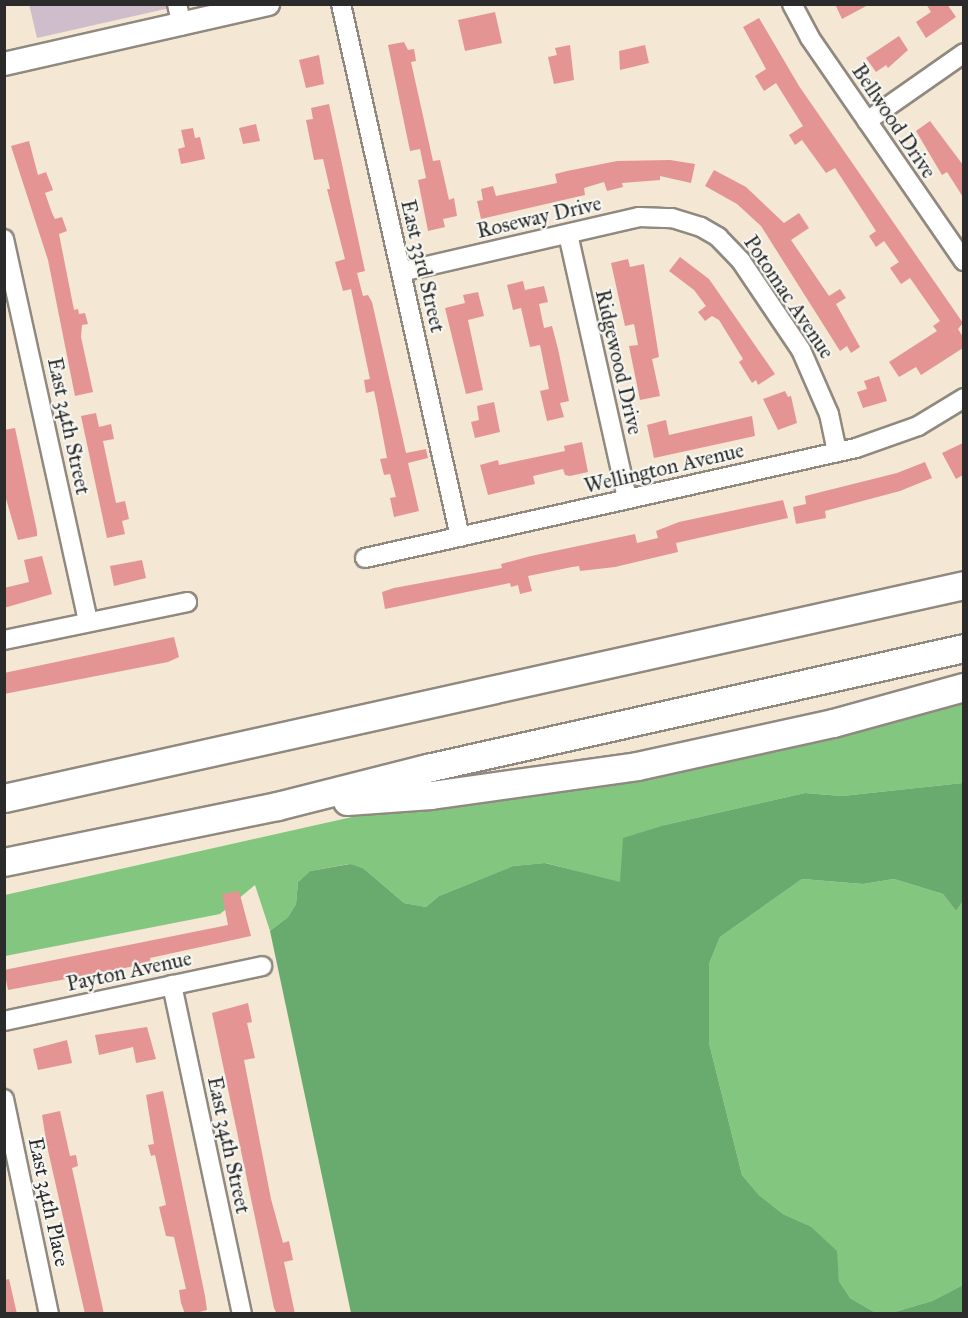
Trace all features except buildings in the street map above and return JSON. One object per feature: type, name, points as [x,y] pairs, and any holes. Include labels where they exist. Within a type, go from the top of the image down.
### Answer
[{"type":"highway","points":[[4,798],[963,585]]},
{"type":"highway","points":[[4,862],[278,806],[427,768],[963,648]]},
{"type":"highway","points":[[278,806],[431,795],[606,771],[833,723],[963,687]]},
{"type":"main road","points":[[4,64],[179,14],[268,4]]},
{"type":"street","name":"East 33rd Street","points":[[341,4],[460,537]]},
{"type":"street","name":"Bellwood Drive","points":[[792,4],[810,38],[963,261]]},
{"type":"street","points":[[867,121],[963,53]]},
{"type":"street","name":"Roseway Drive","points":[[401,272],[639,217],[661,216],[688,222]]},
{"type":"street","name":"Potomac Avenue","points":[[688,222],[729,245],[801,350],[829,414],[837,452]]},
{"type":"street","name":"Ridgewood Drive","points":[[568,234],[627,499]]},
{"type":"street","name":"East 34th Street","points":[[4,239],[88,622]]},
{"type":"street","name":"Wellington Avenue","points":[[366,558],[837,452],[906,431],[963,398]]},
{"type":"street","points":[[4,640],[187,602]]},
{"type":"street","name":"Payton Avenue","points":[[4,1021],[262,966]]},
{"type":"street","name":"East 34th Street","points":[[172,985],[242,1314]]},
{"type":"street","name":"East 34th Place","points":[[4,1099],[49,1314]]},
{"type":"shaded area","points":[[29,4],[183,5],[37,38]]},
{"type":"green space","points":[[963,700],[963,783],[842,796],[805,793],[665,825],[620,883],[546,863],[513,866],[439,896],[426,907],[404,903],[363,868],[349,864],[310,871],[298,882],[296,904],[288,917],[270,931],[255,885],[220,914],[5,956],[5,895],[352,817],[413,811],[857,730]]},
{"type":"green space","points":[[963,783],[963,901],[956,911],[943,894],[894,879],[863,884],[802,879],[720,937],[709,964],[709,1043],[742,1175],[759,1195],[783,1214],[810,1226],[837,1251],[839,1281],[850,1298],[876,1313],[351,1313],[270,931],[288,917],[296,904],[298,882],[310,871],[350,864],[363,868],[404,903],[426,907],[439,896],[513,866],[545,863],[620,882],[623,838],[665,825],[805,793],[842,796]]},
{"type":"green space","points":[[802,879],[863,884],[894,879],[943,894],[956,911],[963,901],[963,1285],[932,1301],[891,1313],[876,1313],[850,1298],[839,1281],[837,1262],[810,1226],[783,1214],[759,1195],[742,1175],[709,1043],[709,964],[720,937]]},
{"type":"green space","points":[[963,1285],[963,1313],[891,1313],[932,1301]]}]
